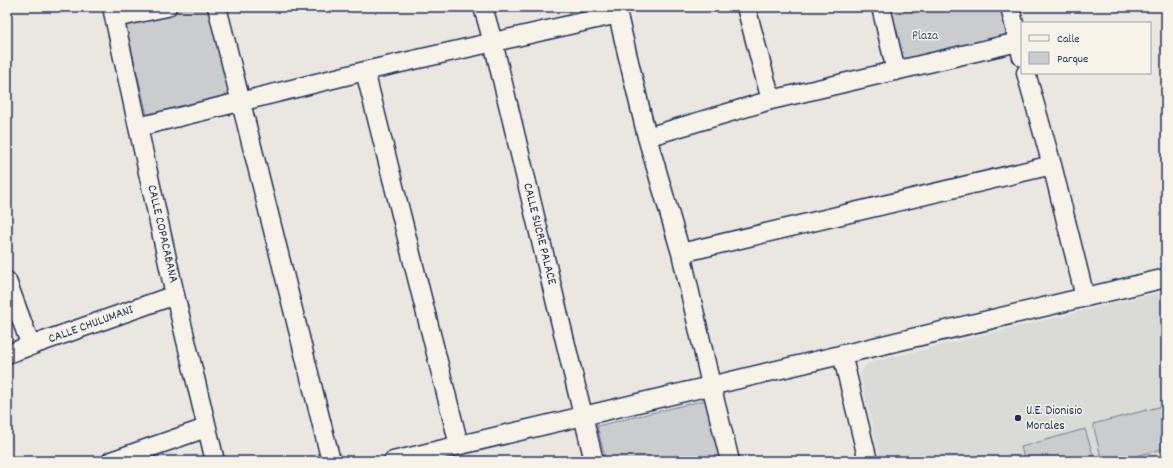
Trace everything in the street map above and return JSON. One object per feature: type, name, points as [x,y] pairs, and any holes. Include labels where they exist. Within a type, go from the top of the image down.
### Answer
[{"type":"street","points":[[114,13],[167,7]]},
{"type":"street","points":[[217,7],[331,461]]},
{"type":"street","name":"CALLE SUCRE PALACE","points":[[483,7],[493,42],[594,461]]},
{"type":"street","points":[[746,7],[771,100]]},
{"type":"street","points":[[881,7],[896,71]]},
{"type":"street","points":[[647,137],[771,100],[896,71],[1020,49],[1010,7]]},
{"type":"street","points":[[138,127],[365,71],[493,42],[617,10],[647,137],[681,253],[711,386],[730,461]]},
{"type":"street","name":"CALLE COPACABANA","points":[[114,13],[175,295],[215,461]]},
{"type":"street","points":[[365,71],[459,445]]},
{"type":"street","points":[[1026,74],[1052,165],[1085,297]]},
{"type":"street","points":[[681,253],[1052,165]]},
{"type":"street","points":[[393,461],[1166,278]]},
{"type":"street","points":[[7,281],[31,346]]},
{"type":"street","name":"CALLE CHULUMANI","points":[[7,354],[175,295]]},
{"type":"street","points":[[842,354],[868,461]]},
{"type":"street","points":[[111,461],[206,428]]},
{"type":"shaded area","name":"U.E. Dionisio Morales","points":[[1166,291],[1166,461],[881,461],[860,374],[868,363]]},
{"type":"green space","points":[[189,7],[211,7],[231,96],[147,115],[125,22]]},
{"type":"green space","name":"Plaza","points":[[889,7],[1001,7],[1010,47],[903,69]]},
{"type":"green space","points":[[705,400],[721,461],[606,461],[597,426]]},
{"type":"green space","points":[[1166,405],[1166,448],[1118,461],[1102,461],[1093,424]]},
{"type":"green space","points":[[1085,429],[1095,461],[1025,461],[1021,447]]},
{"type":"building","points":[[1166,454],[1166,461],[1140,461]]},
{"type":"place","name":"U.E. Dionisio Morales","points":[[1018,418]]}]
